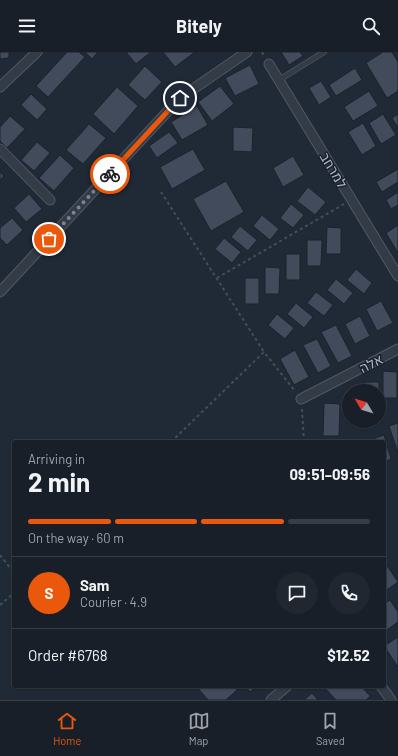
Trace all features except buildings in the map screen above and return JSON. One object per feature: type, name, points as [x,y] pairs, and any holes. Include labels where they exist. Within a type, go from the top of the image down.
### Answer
[{"type":"street","points":[[0,87],[37,52]]},
{"type":"street","points":[[0,292],[180,98],[246,52]]},
{"type":"street","name":"למרחב","points":[[269,64],[398,276]]},
{"type":"street","points":[[0,149],[50,200]]},
{"type":"street","name":"אלה","points":[[301,399],[398,349]]},
{"type":"street","points":[[271,700],[285,688]]},
{"type":"street","points":[[382,688],[391,700]]},
{"type":"lane","points":[[279,80],[324,52]]},
{"type":"path","points":[[161,192],[264,352],[301,399],[304,440]]},
{"type":"path","points":[[217,278],[352,200]]},
{"type":"path","points":[[173,440],[264,352]]},
{"type":"path","points":[[0,555],[12,570]]},
{"type":"path","points":[[0,605],[12,595]]},
{"type":"way so far","points":[[49,239],[110,174]]},
{"type":"route","points":[[110,174],[180,98]]}]
